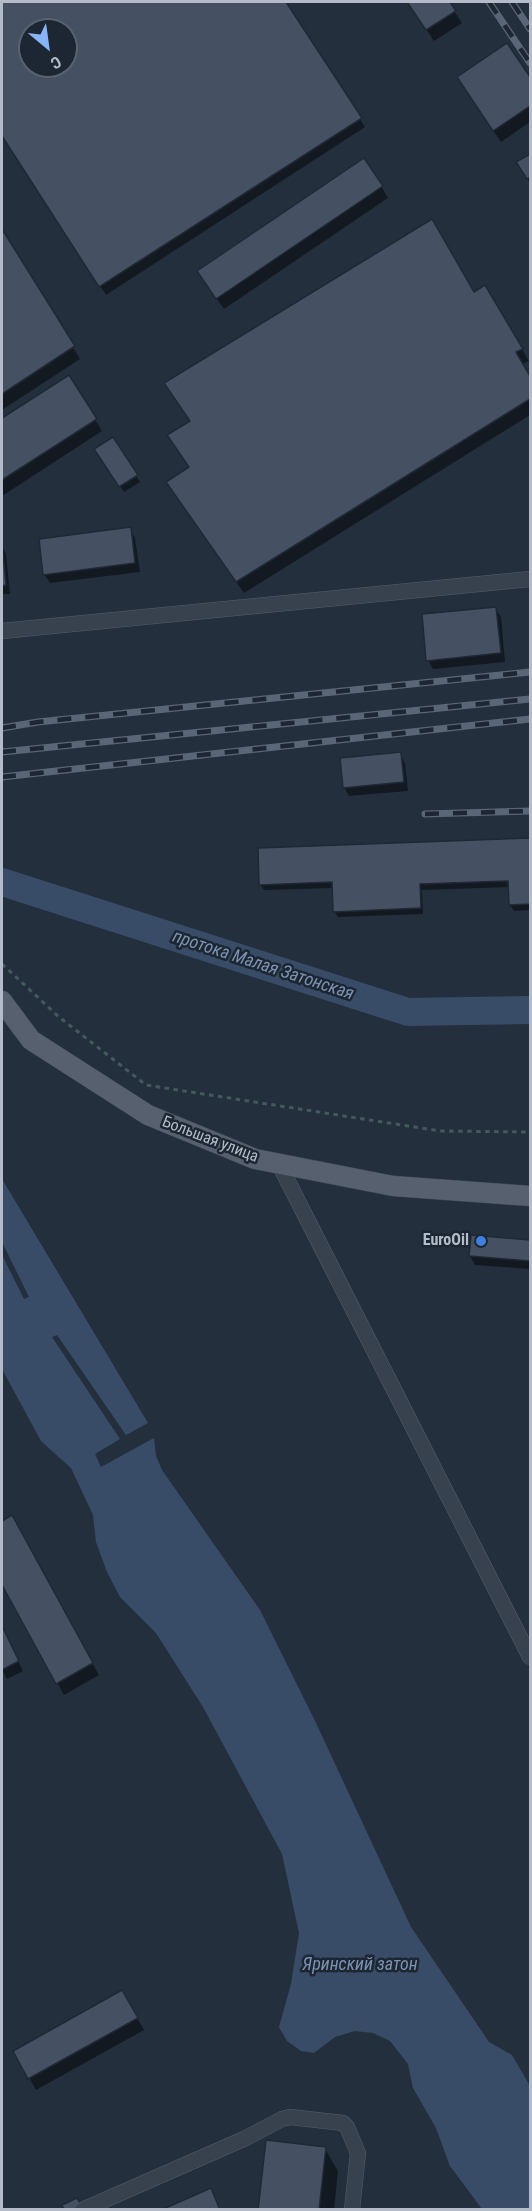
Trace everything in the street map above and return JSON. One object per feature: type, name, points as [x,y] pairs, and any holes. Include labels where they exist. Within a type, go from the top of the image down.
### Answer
[{"type":"main road","name":"Большая улица","points":[[2,1001],[31,1040],[148,1115],[255,1159],[393,1186],[531,1196]]},
{"type":"street","points":[[2,631],[531,579]]},
{"type":"street","points":[[279,1164],[531,1657]]},
{"type":"street","points":[[82,2210],[290,2117],[343,2123],[347,2127],[358,2153],[352,2210]]},
{"type":"path","points":[[2,964],[59,1017],[146,1085],[440,1131],[531,1132]]},
{"type":"water","name":"Яринский затон","points":[[2,1179],[148,1423],[126,1435],[57,1335],[52,1337],[120,1439],[95,1454],[101,1467],[154,1438],[156,1456],[162,1470],[260,1610],[316,1723],[411,1927],[489,2042],[512,2055],[530,2086],[530,2209],[482,2209],[450,2166],[436,2128],[413,2088],[408,2064],[390,2041],[373,2033],[355,2031],[335,2037],[314,2053],[301,2051],[287,2041],[279,2027],[291,1984],[299,1933],[282,1854],[203,1707],[156,1633],[120,1597],[107,1572],[96,1542],[93,1515],[71,1468],[41,1441],[2,1369],[2,1255],[24,1299],[29,1297],[2,1242]]},
{"type":"building","points":[[2,2],[286,2],[362,118],[99,287],[2,136]]},
{"type":"building","points":[[407,2],[450,2],[456,11],[426,30]]},
{"type":"building","points":[[507,43],[530,77],[530,106],[493,131],[457,77]]},
{"type":"building","points":[[530,154],[530,177],[527,179],[516,162]]},
{"type":"building","points":[[364,158],[383,186],[216,299],[197,271]]},
{"type":"building","points":[[432,219],[474,292],[485,285],[523,349],[516,352],[530,376],[530,399],[236,582],[166,482],[189,467],[167,435],[190,421],[164,383]]},
{"type":"building","points":[[2,229],[75,346],[2,394]]},
{"type":"building","points":[[69,375],[97,419],[2,480],[2,418]]},
{"type":"building","points":[[113,437],[138,475],[119,487],[94,449]]},
{"type":"building","points":[[131,527],[135,563],[43,575],[39,539]]},
{"type":"building","points":[[2,544],[6,585],[2,586]]},
{"type":"building","points":[[496,607],[501,653],[426,661],[422,614]]},
{"type":"building","points":[[401,752],[404,782],[343,788],[340,758]]},
{"type":"building","points":[[530,838],[530,904],[509,905],[508,881],[420,884],[421,908],[333,912],[332,882],[259,885],[258,848]]},
{"type":"building","points":[[471,1235],[530,1240],[530,1261],[469,1256]]},
{"type":"building","points":[[12,1515],[93,1663],[56,1684],[2,1585],[2,1521]]},
{"type":"building","points":[[2,1626],[19,1661],[2,1670]]},
{"type":"building","points":[[122,1990],[138,2018],[28,2079],[13,2051]]},
{"type":"building","points":[[266,2140],[326,2147],[319,2210],[258,2210]]},
{"type":"building","points":[[211,2188],[220,2210],[161,2210]]},
{"type":"building","points":[[77,2198],[82,2207],[77,2210],[64,2210],[62,2205]]},
{"type":"waterway","name":"протока Малая Затонская","points":[[2,882],[408,1012],[530,1010]]},
{"type":"railway","points":[[489,2],[530,63]]},
{"type":"railway","points":[[512,2],[530,29]]},
{"type":"railway","points":[[2,728],[38,722],[530,672]]},
{"type":"railway","points":[[2,752],[530,699]]},
{"type":"railway","points":[[2,777],[530,719]]},
{"type":"railway","points":[[425,814],[530,811]]},
{"type":"place","name":"EuroOil","points":[[481,1241]]}]
